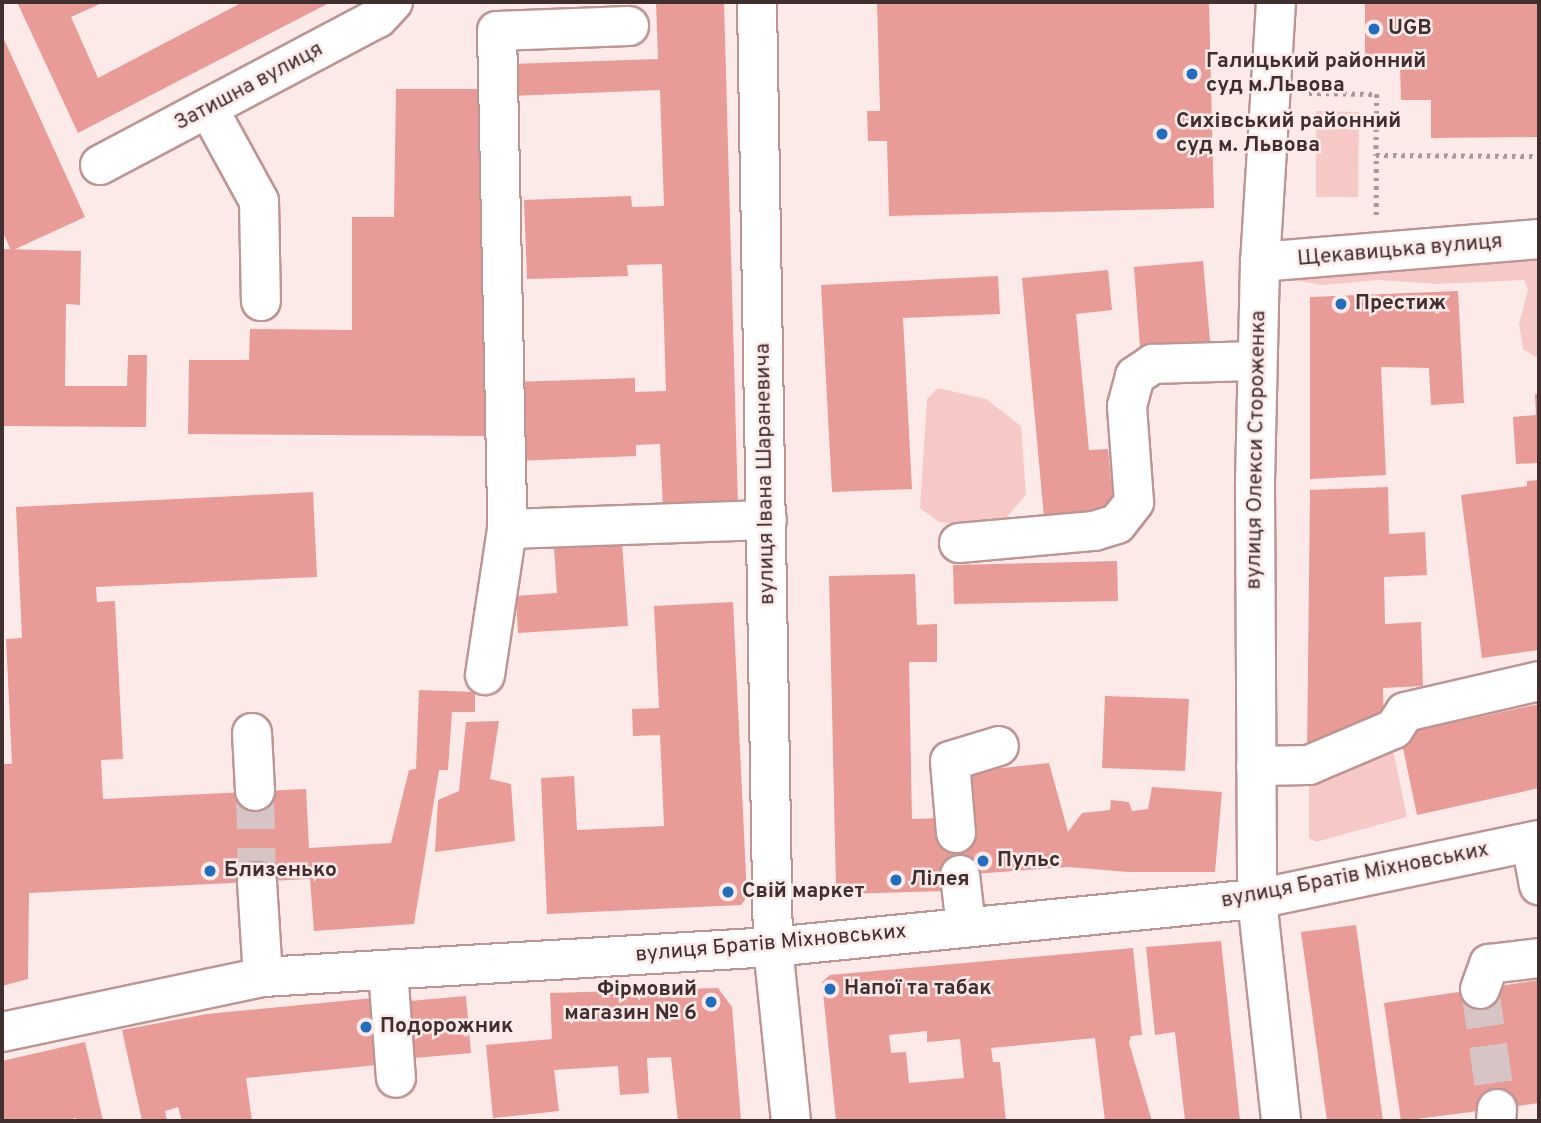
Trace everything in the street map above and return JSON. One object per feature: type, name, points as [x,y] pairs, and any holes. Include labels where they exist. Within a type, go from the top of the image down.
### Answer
[{"type":"street","name":"Затишна вулиця","points":[[100,165],[378,19],[393,2]]},
{"type":"street","name":"вулиця Івана Шараневича","points":[[757,2],[773,947],[791,1121]]},
{"type":"street","name":"вулиця Олекси Стороженка","points":[[1276,2],[1256,361],[1256,766],[1257,899],[1281,1121]]},
{"type":"street","points":[[485,675],[507,529],[497,31],[629,26]]},
{"type":"street","points":[[208,108],[259,201],[261,301]]},
{"type":"street","name":"Щекавицька вулиця","points":[[1260,262],[1539,239]]},
{"type":"street","points":[[959,543],[1094,531],[1117,524],[1134,502],[1127,406],[1135,376],[1153,364],[1256,361]]},
{"type":"street","points":[[507,529],[767,520]]},
{"type":"street","points":[[1256,766],[1309,765],[1394,729],[1405,712],[1539,681]]},
{"type":"street","points":[[252,733],[255,791]]},
{"type":"street","points":[[956,833],[950,761],[999,746]]},
{"type":"street","points":[[1535,841],[1539,885]]},
{"type":"street","name":"вулиця Братів Міхновських","points":[[2,1032],[263,977],[773,947],[1257,899],[1535,841]]},
{"type":"street","points":[[960,875],[966,928]]},
{"type":"street","points":[[257,882],[263,977]]},
{"type":"street","points":[[1480,989],[1489,964],[1539,958]]},
{"type":"street","points":[[388,970],[396,1079]]},
{"type":"path","points":[[1336,93],[1377,94],[1376,222]]},
{"type":"path","points":[[1376,155],[1539,156]]},
{"type":"shaded area","points":[[1316,111],[1359,112],[1358,197],[1316,197]]},
{"type":"shaded area","points":[[1539,223],[1539,359],[1523,349],[1519,324],[1528,290],[1524,280],[1438,284],[1378,280],[1324,285],[1285,279],[1292,256],[1323,237]]},
{"type":"shaded area","points":[[938,388],[986,399],[1021,426],[1026,495],[997,528],[939,522],[920,508],[927,399]]},
{"type":"shaded area","points":[[1392,745],[1407,817],[1316,842],[1309,838],[1309,775]]},
{"type":"building","points":[[17,2],[104,2],[71,17],[98,78],[243,2],[331,2],[78,133]]},
{"type":"building","points":[[656,2],[724,2],[738,506],[663,509],[660,444],[636,445],[636,456],[517,461],[514,382],[635,378],[635,392],[666,391],[662,264],[627,265],[628,276],[527,279],[524,200],[631,196],[632,207],[664,206],[660,90],[511,96],[510,64],[658,59]]},
{"type":"building","points":[[877,2],[1209,2],[1214,208],[889,216],[887,141],[868,141],[867,111],[880,111]]},
{"type":"building","points":[[1365,2],[1539,2],[1539,137],[1431,138],[1431,100],[1401,100],[1400,65],[1365,65]]},
{"type":"building","points":[[2,35],[85,217],[11,251],[2,230]]},
{"type":"building","points":[[396,89],[488,89],[485,436],[188,434],[189,360],[249,360],[250,329],[352,330],[352,217],[394,217]]},
{"type":"building","points":[[3,249],[81,251],[80,305],[66,304],[65,386],[127,386],[128,355],[147,355],[146,427],[2,426]]},
{"type":"building","points":[[1203,261],[1210,341],[1140,347],[1134,267]]},
{"type":"building","points":[[1108,270],[1112,310],[1076,314],[1089,450],[1108,449],[1114,511],[1044,517],[1022,278]]},
{"type":"building","points":[[998,276],[1000,314],[903,318],[912,489],[832,492],[821,285]]},
{"type":"building","points":[[1458,291],[1464,403],[1431,405],[1429,368],[1381,367],[1386,475],[1310,479],[1310,297]]},
{"type":"building","points":[[1535,394],[1539,394],[1539,463],[1516,464],[1513,417],[1536,415]]},
{"type":"building","points":[[1539,480],[1539,650],[1482,658],[1461,495],[1527,486],[1527,481]]},
{"type":"building","points":[[1388,487],[1389,534],[1425,532],[1427,575],[1384,577],[1385,624],[1421,622],[1423,686],[1383,688],[1384,725],[1307,758],[1310,490]]},
{"type":"building","points":[[313,492],[317,577],[96,587],[97,602],[115,601],[123,759],[101,760],[103,799],[306,789],[309,848],[391,843],[409,770],[416,769],[419,690],[475,692],[475,712],[452,712],[448,770],[439,770],[414,924],[314,931],[310,879],[29,893],[28,979],[2,986],[2,764],[12,764],[6,639],[22,638],[16,507]]},
{"type":"building","points":[[622,543],[628,626],[518,633],[516,596],[557,593],[554,548]]},
{"type":"building","points":[[1117,561],[1118,601],[954,604],[953,565]]},
{"type":"building","points":[[915,574],[917,625],[937,624],[937,662],[909,662],[912,819],[942,818],[971,831],[973,771],[1049,763],[1068,832],[1082,813],[1110,810],[1111,800],[1129,802],[1132,811],[1148,809],[1152,787],[1222,792],[1215,872],[1128,872],[1069,867],[944,876],[944,891],[844,894],[836,886],[829,576]]},
{"type":"building","points":[[733,602],[747,897],[741,905],[547,914],[541,778],[574,776],[577,830],[664,826],[660,735],[633,736],[632,709],[659,708],[654,606]]},
{"type":"building","points":[[1105,696],[1189,699],[1185,771],[1102,768]]},
{"type":"building","points":[[1539,704],[1539,788],[1417,815],[1400,734]]},
{"type":"building","points":[[499,721],[490,779],[511,784],[515,841],[435,852],[438,800],[459,791],[466,722]]},
{"type":"building","points":[[1356,925],[1383,1121],[1327,1121],[1301,932]]},
{"type":"building","points":[[1221,941],[1240,1121],[1185,1121],[1175,1032],[1155,1035],[1146,947]]},
{"type":"building","points":[[1133,948],[1142,1035],[1131,1036],[1129,1043],[1152,1121],[1105,1121],[1095,1038],[991,1048],[993,1062],[1000,1062],[1006,1121],[836,1121],[822,982],[830,975]],"holes":[[[927,1031],[927,1042],[960,1039],[964,1078],[909,1083],[906,1052],[891,1053],[889,1035]]]},
{"type":"building","points":[[1539,980],[1539,1103],[1401,1121],[1384,1003]]},
{"type":"building","points":[[718,988],[732,1007],[741,1121],[678,1121],[671,1057],[647,1058],[649,1093],[620,1095],[618,1066],[554,1070],[559,1111],[493,1118],[486,1045],[552,1039],[550,993]]},
{"type":"building","points":[[466,996],[471,1053],[403,1059],[398,1002]]},
{"type":"building","points":[[384,997],[387,1064],[246,1078],[252,1121],[182,1121],[178,1107],[165,1111],[167,1121],[142,1121],[122,1030],[207,1014]]},
{"type":"building","points":[[85,1042],[103,1121],[77,1121],[76,1118],[60,1121],[2,1121],[2,1061]]},
{"type":"tunnel","points":[[255,791],[257,882]]},
{"type":"tunnel","points":[[1480,989],[1497,1109]]},
{"type":"place","name":"UGB","points":[[1374,29]]},
{"type":"place","name":"Галицький районний суд м.Львова","points":[[1192,74]]},
{"type":"place","name":"Сихівський районний суд м. Львова","points":[[1162,134]]},
{"type":"place","name":"Престиж","points":[[1341,304]]},
{"type":"place","name":"Пульс","points":[[983,861]]},
{"type":"place","name":"Близенько","points":[[210,871]]},
{"type":"place","name":"Лілея","points":[[896,880]]},
{"type":"place","name":"Свій маркет","points":[[728,892]]},
{"type":"place","name":"Напої та табак","points":[[830,989]]},
{"type":"place","name":"Фірмовий магазин № 6","points":[[711,1002]]},
{"type":"place","name":"Подорожник","points":[[366,1027]]}]
